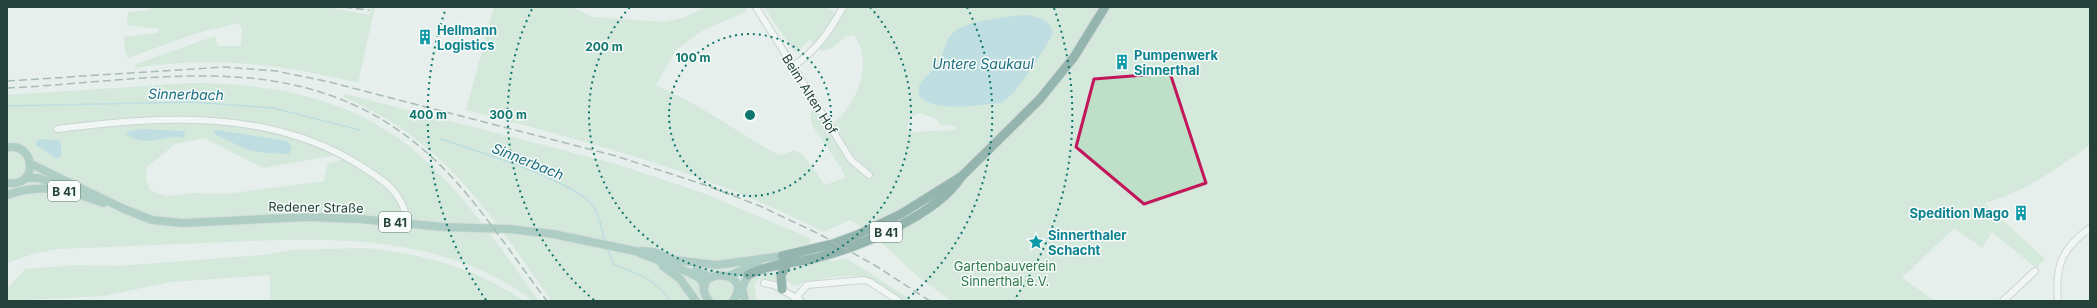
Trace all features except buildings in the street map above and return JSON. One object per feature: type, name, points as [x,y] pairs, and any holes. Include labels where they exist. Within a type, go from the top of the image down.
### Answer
[{"type":"highway","name":"B 41","points":[[748,274],[772,267],[785,260],[839,251],[889,230],[936,203],[953,188],[962,176],[1040,99],[1077,52],[1105,7]]},
{"type":"highway","points":[[782,289],[781,275],[785,260]]},
{"type":"highway","points":[[772,267],[781,275]]},
{"type":"main road","name":"B 41","points":[[8,146],[23,151],[27,154],[31,164]]},
{"type":"main road","name":"Redener Straße","points":[[31,164],[140,216],[158,221],[183,223],[308,217],[444,227],[509,229],[553,234],[635,251],[654,252],[674,260],[702,275],[711,277]]},
{"type":"main road","points":[[26,178],[31,164]]},
{"type":"main road","points":[[7,183],[19,182],[26,178],[38,178],[55,182],[120,210]]},
{"type":"main road","name":"B 41","points":[[7,195],[33,188],[54,189],[78,194],[140,216]]},
{"type":"main road","name":"Redener Straße","points":[[635,251],[690,273],[703,281],[705,285]]},
{"type":"main road","points":[[646,256],[673,272],[696,301]]},
{"type":"main road","name":"B 41","points":[[674,260],[716,265],[785,260]]},
{"type":"main road","name":"B 41","points":[[711,277],[720,274],[729,276],[757,263],[785,260]]},
{"type":"main road","points":[[737,296],[739,282],[748,274]]},
{"type":"main road","points":[[745,301],[742,288],[748,274]]},
{"type":"main road","points":[[729,276],[734,281],[737,296]]},
{"type":"main road","points":[[709,301],[705,296],[705,285],[711,277]]},
{"type":"street","points":[[793,66],[810,54],[820,43],[843,7]]},
{"type":"street","name":"Beim Alten Hof","points":[[757,8],[851,160],[869,175]]},
{"type":"street","points":[[57,130],[102,123],[191,120],[236,122],[274,128],[304,137],[345,156],[384,180],[401,200],[406,211],[408,224]]},
{"type":"street","points":[[2058,301],[2057,281],[2062,259],[2069,246],[2090,228]]},
{"type":"street","points":[[2003,301],[2035,271]]},
{"type":"street","points":[[764,283],[782,289],[798,299],[807,284],[858,280],[870,282],[899,301]]},
{"type":"highlighted area","points":[[1170,73],[1206,183],[1144,204],[1076,147],[1094,79]]},
{"type":"green space","points":[[151,7],[325,7],[369,15],[371,7],[375,7],[358,83],[302,71],[220,62],[163,64],[134,68],[136,64],[215,36],[218,46],[241,46],[242,29],[239,23],[197,33],[128,58],[125,52],[124,37],[158,33],[159,29],[127,25],[128,12],[151,10]]},
{"type":"green space","name":"Gartenbauverein Sinnerthal e.V.","points":[[494,7],[571,7],[593,17],[664,22],[683,18],[706,7],[748,7],[745,12],[702,31],[675,51],[656,85],[694,104],[772,152],[782,155],[795,150],[803,155],[825,185],[845,178],[843,171],[812,125],[810,114],[814,109],[827,128],[846,110],[859,86],[862,73],[863,59],[860,47],[854,35],[845,36],[840,42],[825,50],[821,51],[820,47],[809,40],[799,51],[794,51],[764,7],[826,7],[841,16],[847,7],[2090,7],[2090,145],[2040,179],[1999,199],[1984,203],[2045,259],[2036,268],[1992,232],[1982,248],[1954,228],[1902,278],[1935,301],[951,301],[910,270],[886,246],[850,220],[823,232],[781,211],[693,176],[603,147],[466,110]],"holes":[[[1015,16],[1005,101],[1001,103],[959,107],[939,105],[929,102],[921,97],[920,88],[923,81],[938,66],[946,44],[953,34],[968,24]],[[919,113],[937,119],[940,125],[955,126],[955,130],[914,132],[907,130],[910,119]]]},
{"type":"green space","points":[[192,83],[222,84],[252,86],[281,91],[339,107],[366,119],[392,134],[434,168],[482,223],[539,301],[533,301],[499,279],[463,263],[425,252],[387,244],[348,241],[268,240],[58,249],[36,253],[7,263],[7,95]],"holes":[[[218,130],[287,141],[292,147],[248,150],[214,131]],[[204,138],[263,168],[337,155],[342,160],[328,163],[324,181],[226,194],[195,193],[165,196],[150,190],[146,179],[147,167],[175,144]]]},
{"type":"green space","points":[[345,94],[616,164],[703,193],[810,238],[811,243],[832,262],[846,258],[913,301],[904,299],[894,294],[876,282],[868,279],[847,276],[814,280],[795,286],[789,282],[758,279],[754,284],[757,301],[552,301],[486,210],[463,183],[438,158],[410,135],[379,115],[343,97]]},
{"type":"green space","points":[[364,248],[385,250],[427,258],[447,264],[467,271],[506,289],[524,301],[270,301],[270,275],[171,282],[103,296],[7,301],[7,289],[25,269],[77,265],[118,266],[263,255],[292,250]]},
{"type":"water","name":"Untere Saukaul","points":[[1028,15],[1047,22],[1053,33],[1022,82],[1015,91],[1001,103],[959,107],[937,105],[927,102],[920,97],[919,87],[921,83],[939,63],[949,38],[958,29],[977,22],[1010,16]]},
{"type":"water","points":[[142,129],[182,131],[185,133],[184,137],[150,141],[138,140],[126,134],[127,132]]},
{"type":"water","points":[[218,130],[287,141],[292,147],[289,154],[265,153],[248,150],[214,134],[214,131]]},
{"type":"water","points":[[37,140],[57,140],[61,142],[61,156],[58,159],[36,145]]},
{"type":"waterway","name":"Sinnerbach","points":[[7,106],[192,102],[273,108],[360,130]]},
{"type":"waterway","name":"Sinnerbach","points":[[441,139],[523,167],[547,177],[584,197],[596,211],[605,242]]},
{"type":"waterway","name":"Sinnerbach","points":[[607,247],[613,264],[638,274],[652,282],[670,301]]},
{"type":"railway","points":[[344,7],[369,10]]},
{"type":"railway","points":[[7,81],[224,67],[276,71],[325,81],[616,156],[705,185],[760,206],[819,234],[876,266],[930,301]]},
{"type":"railway","points":[[7,88],[177,76],[232,77],[285,83],[336,98],[387,122],[435,160],[480,210],[547,301]]},
{"type":"place","name":"Hellmann Logistics","points":[[425,37]]},
{"type":"place","name":"Pumpenwerk Sinnerthal","points":[[1122,62]]},
{"type":"place","name":"Spedition Mago","points":[[2021,213]]},
{"type":"place","name":"Sinnerthaler Schacht","points":[[1036,242]]}]
